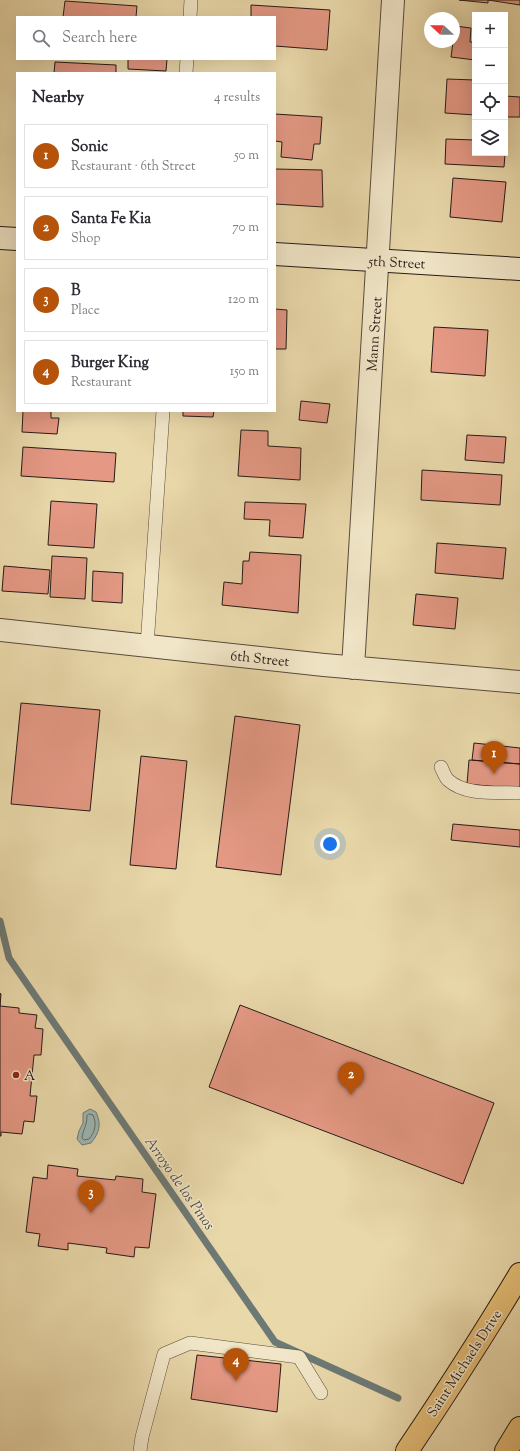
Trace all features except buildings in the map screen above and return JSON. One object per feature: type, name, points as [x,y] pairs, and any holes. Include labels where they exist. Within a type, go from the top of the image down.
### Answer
[{"type":"main road","name":"Saint Michaels Drive","points":[[407,1451],[446,1394],[520,1274]]},
{"type":"main road","points":[[506,1451],[520,1428]]},
{"type":"street","name":"Mann Street","points":[[354,668],[393,0]]},
{"type":"street","points":[[0,238],[16,239]]},
{"type":"street","name":"5th Street","points":[[276,254],[520,269]]},
{"type":"street","name":"6th Street","points":[[0,630],[354,668],[520,682]]},
{"type":"lane","points":[[190,16],[191,0]]},
{"type":"lane","points":[[186,72],[187,60]]},
{"type":"lane","points":[[148,646],[163,412]]},
{"type":"lane","points":[[441,766],[447,779],[457,786],[472,791],[517,793]]},
{"type":"lane","points":[[140,1451],[142,1437],[164,1354],[190,1343],[299,1357],[321,1393]]},
{"type":"water","points":[[90,1109],[96,1112],[99,1121],[99,1129],[91,1143],[82,1145],[77,1139],[83,1123],[83,1113]]},
{"type":"waterway","name":"Arroyo de los Pinos","points":[[0,921],[9,958],[275,1342],[398,1398]]},
{"type":"place","name":"Sonic","points":[[494,774]]},
{"type":"place","name":"A","points":[[16,1075]]},
{"type":"place","name":"Santa Fe Kia","points":[[351,1095]]},
{"type":"place","name":"B","points":[[91,1213]]},
{"type":"place","name":"Burger King","points":[[236,1381]]}]
